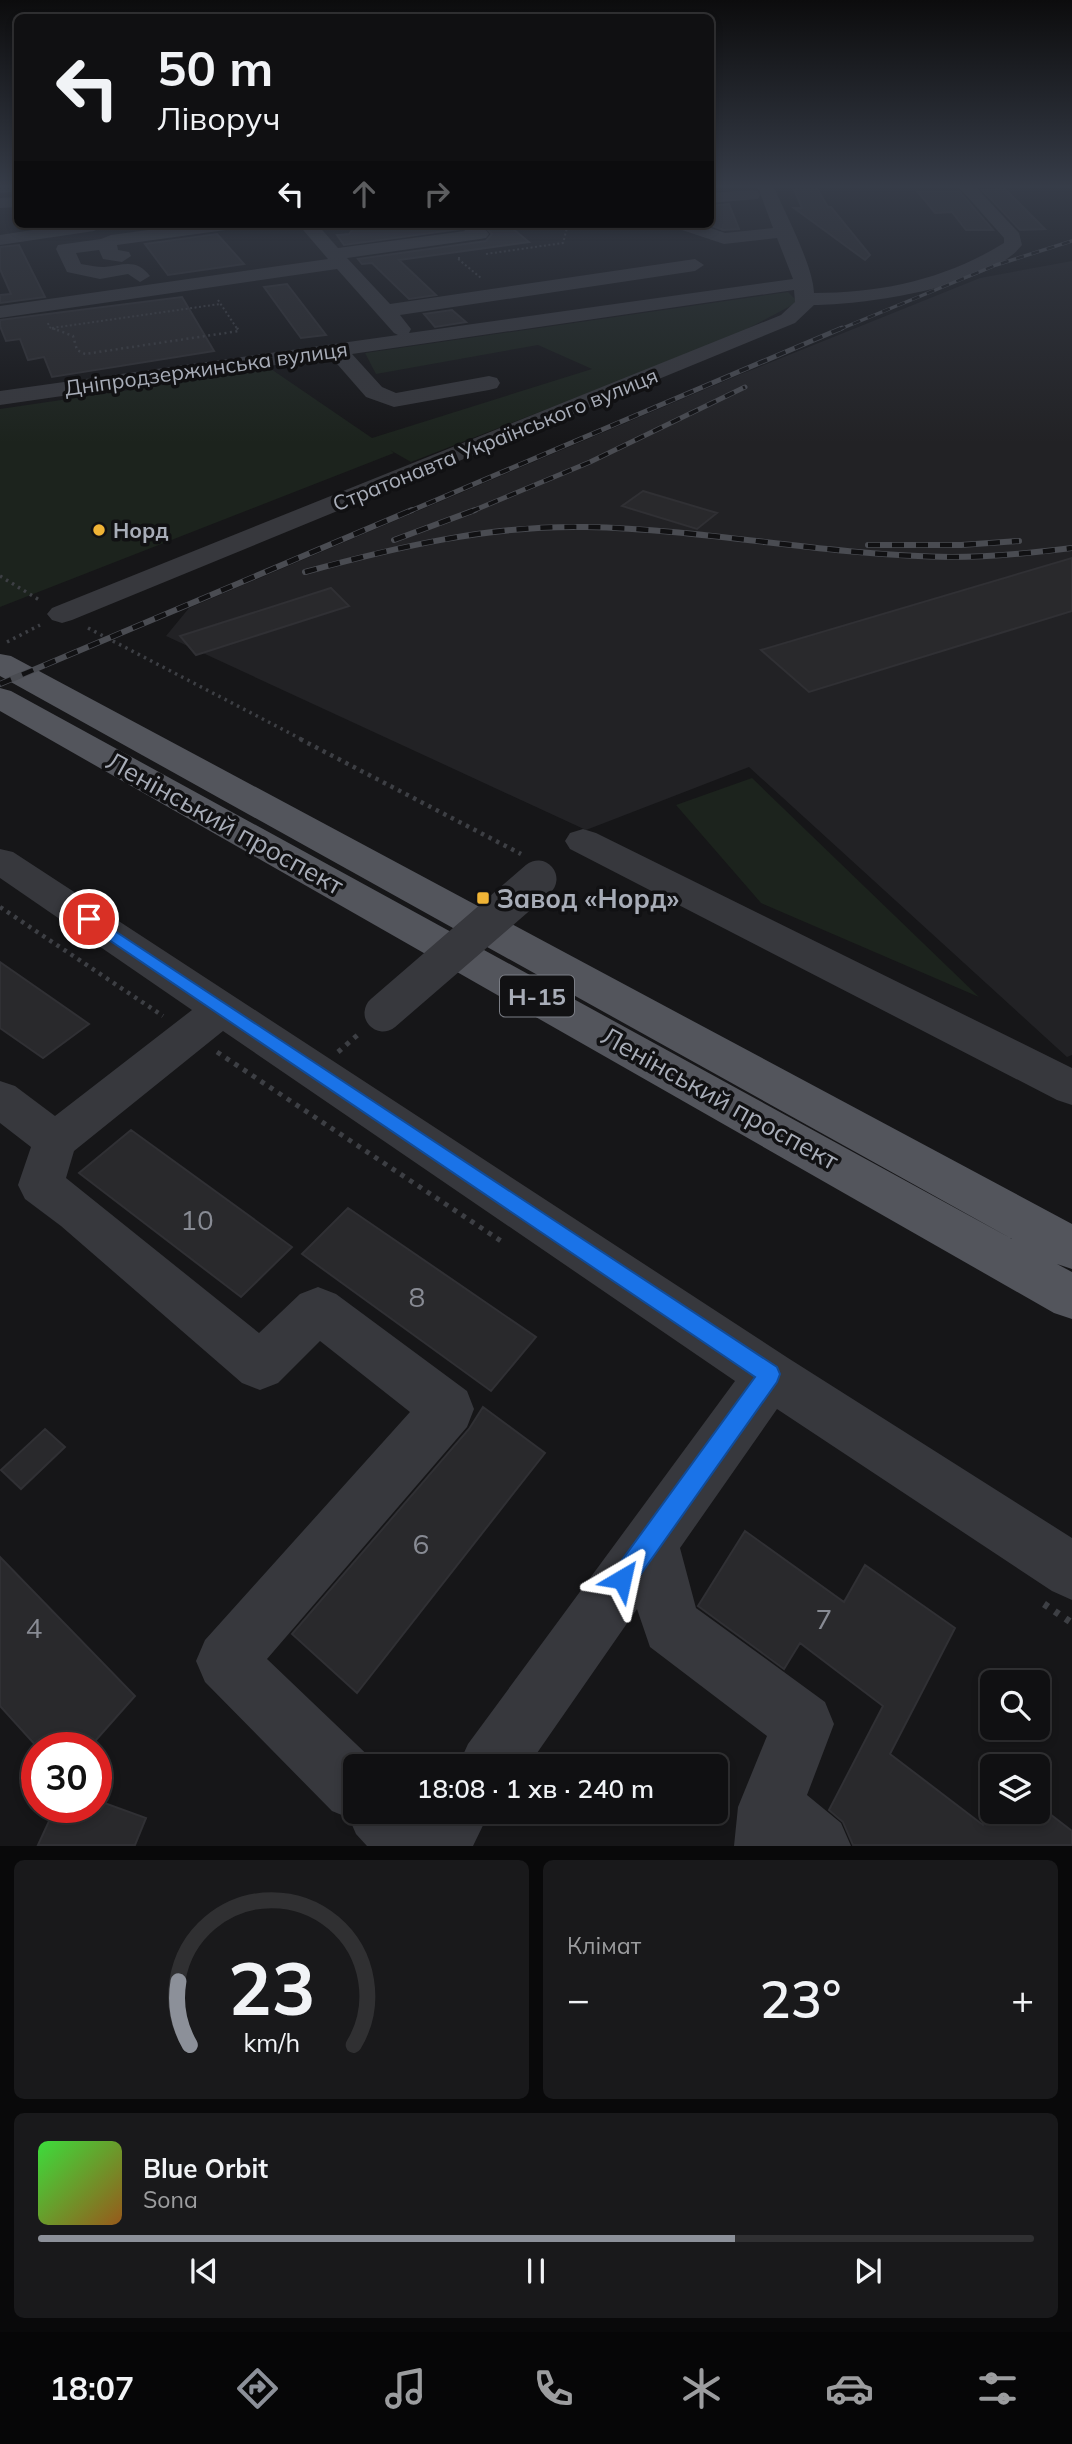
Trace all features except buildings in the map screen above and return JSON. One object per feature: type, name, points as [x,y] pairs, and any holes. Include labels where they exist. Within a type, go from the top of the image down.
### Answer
[{"type":"main road","name":"Ленінський проспект","points":[[0,663],[1072,1248]]},
{"type":"main road","name":"Ленінський проспект","points":[[0,698],[1072,1297]]},
{"type":"street","points":[[90,271],[112,271]]},
{"type":"street","points":[[134,271],[138,276],[173,271]]},
{"type":"street","points":[[0,312],[271,271]]},
{"type":"street","points":[[349,271],[412,341]]},
{"type":"street","points":[[385,311],[655,271]]},
{"type":"street","points":[[798,271],[804,291]]},
{"type":"street","name":"Дніпродзержинська вулиця","points":[[2,394],[335,349],[804,291],[839,300],[892,293],[937,281],[959,271]]},
{"type":"street","name":"Стратонавта Українського вулиця","points":[[62,614],[202,546],[750,337],[788,319],[804,303],[804,291]]},
{"type":"street","points":[[335,349],[374,392],[394,400],[489,383]]},
{"type":"street","points":[[583,841],[1069,1084]]},
{"type":"street","points":[[0,861],[769,1374],[1072,1571]]},
{"type":"street","points":[[383,1013],[532,867]]},
{"type":"street","points":[[223,1008],[55,1141],[41,1185],[78,1212],[260,1366],[318,1310],[448,1409],[226,1661],[343,1776]]},
{"type":"street","points":[[0,1098],[55,1141]]},
{"type":"street","points":[[499,1754],[769,1374]]},
{"type":"street","points":[[650,1541],[671,1626],[803,1724],[768,1826],[818,1846]]},
{"type":"street","points":[[392,1824],[414,1846]]},
{"type":"street","points":[[434,1846],[449,1824]]},
{"type":"path","points":[[472,271],[500,295]]},
{"type":"path","points":[[51,328],[73,335],[77,350],[85,354],[239,331],[206,283]]},
{"type":"path","points":[[51,328],[220,304]]},
{"type":"path","points":[[42,306],[51,328]]},
{"type":"path","points":[[0,576],[62,614],[532,867]]},
{"type":"path","points":[[0,645],[62,614]]},
{"type":"path","points":[[317,1070],[383,1013]]},
{"type":"shaded area","name":"Завод «Норд»","points":[[1017,271],[1072,271],[1072,1055],[1067,1057],[749,767],[586,830],[166,636],[189,608],[739,375],[980,278]]},
{"type":"shaded area","name":"Норд","points":[[788,292],[798,302],[728,339],[411,462],[390,450],[394,453],[0,607],[0,409],[271,369],[372,438],[592,369],[538,345],[376,374],[365,353]]},
{"type":"shaded area","points":[[752,778],[979,997],[761,903],[676,805]]},
{"type":"railway","points":[[838,330],[981,271]]},
{"type":"railway","points":[[408,512],[842,328]]},
{"type":"railway","points":[[473,511],[590,462],[745,387]]},
{"type":"railway","points":[[0,684],[412,510]]},
{"type":"railway","points":[[394,540],[473,511]]},
{"type":"railway","points":[[305,572],[444,539],[550,527],[677,532],[905,556],[981,556],[1072,548]]},
{"type":"railway","points":[[868,545],[961,545],[1019,541]]},
{"type":"place","name":"Норд","points":[[99,530]]},
{"type":"place","name":"Завод «Норд»","points":[[483,898]]},
{"type":"route","points":[[89,919],[769,1374],[622,1579]]}]
